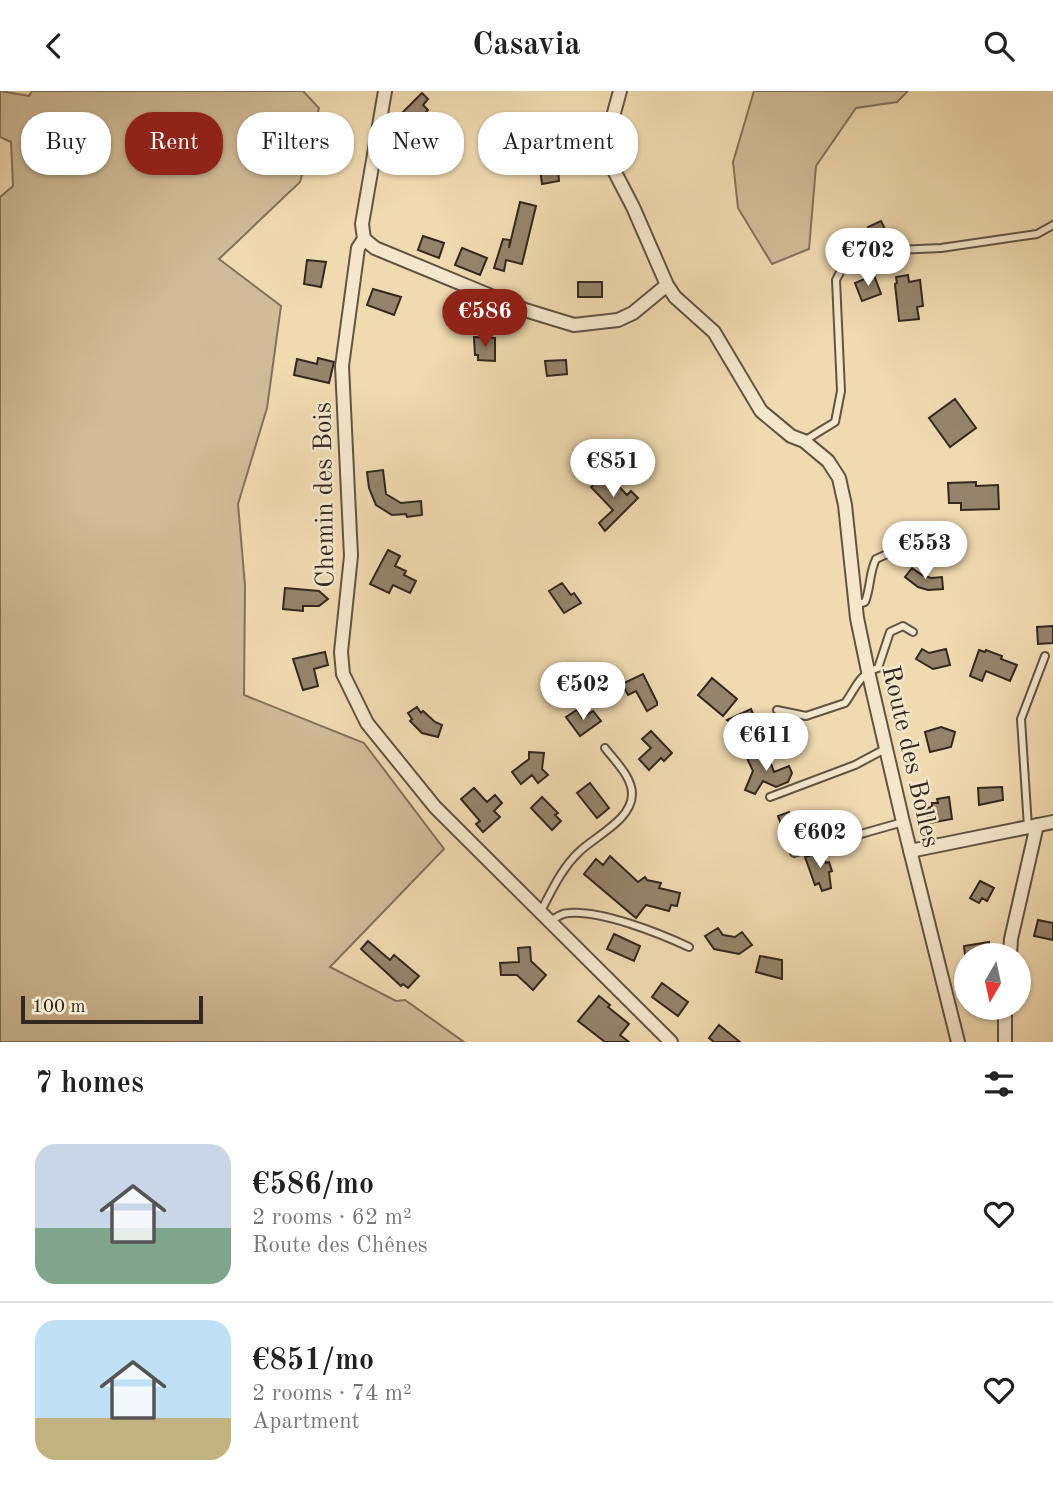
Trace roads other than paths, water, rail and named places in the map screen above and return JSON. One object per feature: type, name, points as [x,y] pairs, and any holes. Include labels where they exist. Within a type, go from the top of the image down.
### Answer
[{"type":"street","name":"Chemin des Bois","points":[[385,91],[362,224],[364,239],[358,248],[342,366],[351,556],[341,652],[343,674],[367,723],[435,807],[671,1042]]},
{"type":"street","points":[[620,91],[606,142],[608,159],[633,207],[667,285],[675,297],[714,332],[761,411],[791,436],[804,441]]},
{"type":"street","points":[[364,239],[374,248],[525,310],[574,325],[618,320],[633,313],[667,285]]},
{"type":"street","name":"Route des Bolles","points":[[804,441],[828,461],[839,478],[868,671],[958,1042]]},
{"type":"street","points":[[910,851],[1053,822]]},
{"type":"street","points":[[1011,943],[1033,826]]},
{"type":"street","points":[[1005,1020],[1005,1042]]},
{"type":"lane","points":[[804,441],[835,422],[841,391],[836,279],[847,259],[873,251],[941,248],[1037,234],[1053,225]]},
{"type":"lane","points":[[856,605],[865,602],[871,588],[870,572],[876,559],[887,554]]},
{"type":"lane","points":[[777,710],[806,716],[845,703],[859,678],[878,668],[890,632],[903,625],[913,632]]},
{"type":"lane","points":[[1033,826],[1021,719],[1045,656]]},
{"type":"lane","points":[[540,912],[567,864],[627,811],[632,794],[627,777],[605,748]]},
{"type":"lane","points":[[770,797],[855,765],[887,748]]},
{"type":"lane","points":[[794,853],[903,822]]},
{"type":"lane","points":[[550,922],[556,916],[568,912],[590,915],[648,928],[689,947]]}]
